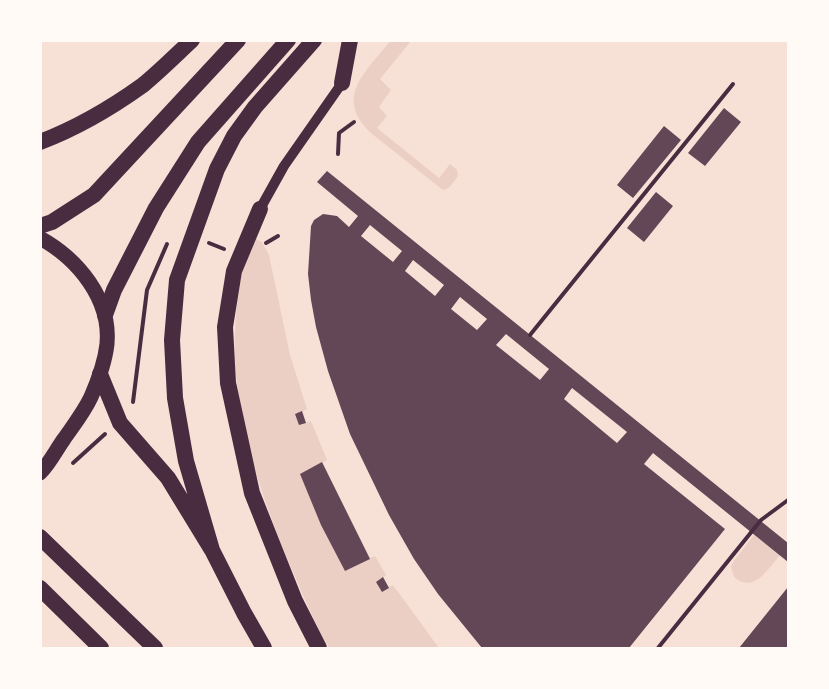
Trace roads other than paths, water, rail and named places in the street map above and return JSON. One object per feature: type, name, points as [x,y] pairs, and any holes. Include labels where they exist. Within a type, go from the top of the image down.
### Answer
[{"type":"highway","points":[[40,142],[79,126],[113,105],[144,84],[192,40]]},
{"type":"highway","points":[[40,226],[52,222],[94,195],[238,40]]},
{"type":"highway","points":[[105,315],[114,290],[146,227],[198,142],[288,40]]},
{"type":"highway","points":[[212,550],[186,461],[175,398],[171,340],[177,280],[217,169],[234,136],[255,106],[314,40]]},
{"type":"highway","points":[[342,83],[350,40]]},
{"type":"highway","points":[[260,209],[234,271],[225,327],[228,383],[252,493],[295,600],[319,648]]},
{"type":"highway","points":[[100,374],[120,423],[168,478],[212,550],[264,648]]},
{"type":"highway","points":[[40,537],[155,648]]},
{"type":"highway","points":[[40,588],[101,648]]},
{"type":"main road","points":[[40,238],[69,258],[95,290],[105,315],[107,345],[100,374],[90,399],[42,471]]},
{"type":"street","points":[[260,209],[284,166],[342,83]]}]
